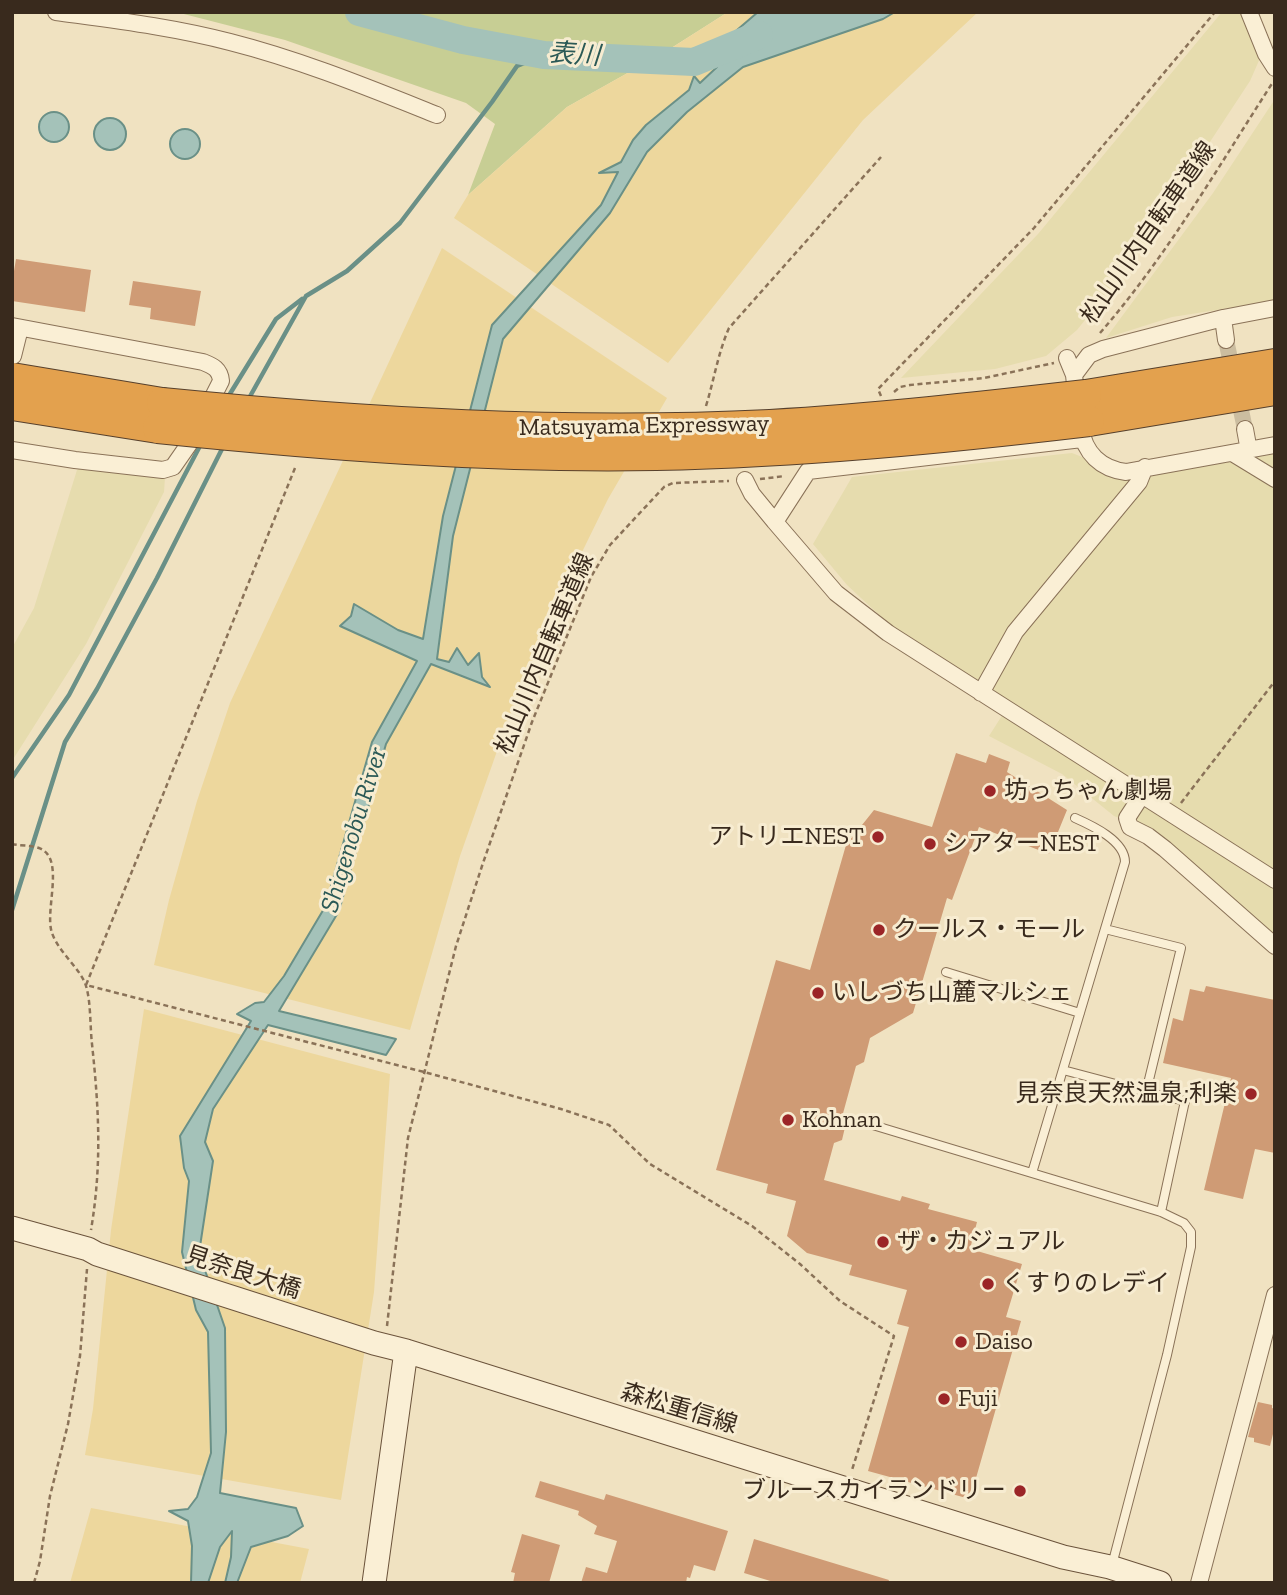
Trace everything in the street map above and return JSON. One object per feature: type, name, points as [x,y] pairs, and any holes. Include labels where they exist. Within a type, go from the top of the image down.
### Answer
[{"type":"highway","name":"Matsuyama Expressway","points":[[1083,407],[1275,364]]},
{"type":"highway","name":"Matsuyama Expressway","points":[[12,378],[160,415]]},
{"type":"highway","name":"Matsuyama Expressway","points":[[12,405],[160,415],[521,428],[656,428],[770,425],[1083,407],[1275,390]]},
{"type":"main road","name":"見奈良大橋","points":[[13,1232],[92,1247],[376,1333],[406,1351]]},
{"type":"main road","name":"森松重信線","points":[[406,1351],[1063,1557],[1160,1583]]},
{"type":"main road","points":[[374,1583],[406,1351]]},
{"type":"street","points":[[56,12],[135,23],[230,42],[326,72],[437,115]]},
{"type":"street","points":[[1249,12],[1266,54],[1275,68]]},
{"type":"street","points":[[1083,407],[1089,355],[1223,318],[1275,308]]},
{"type":"street","points":[[1223,318],[1226,340]]},
{"type":"street","points":[[12,450],[150,469],[163,470],[173,467],[221,381],[220,373],[213,365],[203,362],[16,327],[13,356]]},
{"type":"street","points":[[1067,358],[1083,407],[1091,456],[1113,470],[1126,472],[1275,445]]},
{"type":"street","points":[[775,522],[808,471],[1083,407]]},
{"type":"street","points":[[1241,452],[1245,429]]},
{"type":"street","points":[[1241,452],[1275,479]]},
{"type":"street","points":[[981,693],[1015,632],[1139,482],[1145,467]]},
{"type":"street","points":[[746,480],[752,494],[836,593],[888,633],[1275,880]]},
{"type":"street","points":[[1142,795],[1127,818],[1130,827],[1165,849],[1275,946]]},
{"type":"street","points":[[1199,1583],[1275,1295]]},
{"type":"lane","points":[[1032,1173],[1125,862],[1125,853],[1121,848],[1089,824],[1075,818]]},
{"type":"lane","points":[[1105,929],[1181,948],[1146,1092]]},
{"type":"lane","points":[[946,972],[1080,1013]]},
{"type":"lane","points":[[1063,1070],[1185,1101],[1161,1212]]},
{"type":"lane","points":[[866,1123],[1161,1212],[1180,1220],[1188,1227],[1192,1236],[1191,1248],[1167,1355],[1112,1568]]},
{"type":"path","points":[[883,402],[878,389],[1034,228],[1215,12]]},
{"type":"path","name":"松山川内自転車道線","points":[[1100,334],[1188,215],[1275,79]]},
{"type":"path","points":[[714,381],[719,351],[729,328],[881,157]]},
{"type":"path","points":[[891,395],[900,387],[1021,372],[1067,358]]},
{"type":"path","points":[[34,1583],[80,1356],[97,1193],[99,1100],[86,985],[295,468]]},
{"type":"path","name":"松山川内自転車道線","points":[[376,1333],[387,1326],[408,1138],[456,946],[532,722],[591,577],[610,545],[664,487],[673,483],[775,478],[808,471]]},
{"type":"path","points":[[1173,814],[1275,681]]},
{"type":"path","points":[[12,844],[40,848],[52,863],[48,917],[51,931],[58,947],[86,985],[424,1072],[609,1125],[650,1164],[752,1226],[800,1264],[840,1301],[894,1336],[846,1489]]},
{"type":"shaded area","points":[[1222,12],[1243,12],[1261,56],[1250,81],[1177,192],[1156,231],[1077,330],[1046,356],[995,369],[901,378],[1038,234]]},
{"type":"shaded area","points":[[1275,99],[1275,301],[1172,317],[1106,338],[1213,193]]},
{"type":"shaded area","points":[[1072,453],[1135,478],[1275,454],[1275,938],[1153,832],[1114,816],[1062,774],[989,736],[1010,703],[889,624],[847,585],[813,544],[852,477]]},
{"type":"shaded area","points":[[81,467],[165,477],[164,492],[86,644],[12,761],[12,648],[34,608],[77,470]]},
{"type":"green space","points":[[176,12],[728,12],[665,52],[567,107],[468,195],[495,124],[466,103],[285,40]]},
{"type":"sand","points":[[728,12],[978,12],[863,120],[668,363],[454,218],[468,195],[567,107],[665,52]]},
{"type":"sand","points":[[442,248],[667,398],[608,499],[560,597],[508,720],[460,856],[410,1030],[154,965],[197,801],[230,703]]},
{"type":"sand","points":[[144,1009],[390,1074],[374,1292],[341,1500],[85,1455],[93,1409],[111,1230]]},
{"type":"sand","points":[[91,1508],[309,1549],[300,1583],[70,1583]]},
{"type":"water","name":"Shigenobu River","points":[[758,12],[895,12],[883,19],[743,67],[687,112],[647,152],[610,213],[503,339],[453,536],[437,659],[449,662],[457,648],[468,665],[479,653],[482,677],[490,687],[431,664],[386,744],[339,911],[279,1011],[396,1039],[386,1055],[268,1025],[213,1109],[205,1142],[213,1161],[199,1253],[225,1328],[226,1432],[220,1493],[296,1508],[303,1526],[288,1536],[251,1547],[237,1583],[225,1583],[231,1557],[232,1531],[220,1547],[208,1583],[191,1583],[192,1546],[188,1521],[169,1511],[188,1509],[197,1497],[211,1453],[208,1332],[196,1310],[182,1252],[189,1181],[184,1168],[180,1136],[251,1021],[237,1014],[255,1003],[264,1002],[284,976],[325,907],[372,742],[417,661],[340,626],[351,616],[354,604],[398,630],[423,639],[443,516],[492,325],[601,205],[618,172],[599,173],[621,162],[633,140],[646,125],[689,90],[694,76],[700,83],[717,67],[730,36]]},
{"type":"water","points":[[54,112],[65,116],[69,127],[65,138],[54,142],[43,138],[39,127],[43,116]]},
{"type":"water","points":[[110,118],[121,123],[126,134],[121,145],[110,150],[99,145],[94,134],[99,123]]},
{"type":"water","points":[[185,129],[196,133],[200,144],[196,155],[185,159],[174,155],[170,144],[174,133]]},
{"type":"building","points":[[16,259],[91,270],[85,312],[12,301],[12,271]]},
{"type":"building","points":[[133,281],[201,291],[195,326],[150,319],[151,308],[129,305]]},
{"type":"building","points":[[956,753],[986,763],[989,754],[1010,762],[1007,772],[1067,810],[1049,854],[979,827],[952,900],[947,898],[913,1013],[870,1038],[864,1062],[856,1066],[842,1117],[846,1123],[842,1140],[834,1143],[824,1180],[900,1201],[902,1196],[930,1204],[928,1209],[977,1222],[970,1249],[1022,1264],[1006,1317],[1021,1321],[970,1499],[868,1471],[909,1327],[897,1324],[907,1290],[849,1275],[852,1265],[807,1253],[787,1236],[796,1201],[766,1193],[768,1184],[716,1170],[776,960],[810,970],[846,845],[874,810],[932,827]]},
{"type":"building","name":"見奈良天然温泉;利楽","points":[[1206,986],[1275,1000],[1275,1153],[1255,1149],[1243,1199],[1204,1190],[1231,1078],[1163,1063],[1173,1018],[1183,1021],[1190,989],[1204,992]]},
{"type":"building","points":[[1258,1402],[1272,1405],[1275,1409],[1275,1426],[1270,1446],[1254,1442],[1254,1438],[1248,1437]]},
{"type":"building","points":[[540,1481],[604,1500],[606,1494],[728,1531],[715,1571],[694,1565],[686,1583],[581,1583],[586,1567],[607,1573],[617,1541],[594,1534],[597,1526],[578,1515],[579,1511],[535,1497]]},
{"type":"building","points":[[522,1534],[560,1545],[549,1583],[513,1583],[515,1573],[511,1572]]},
{"type":"building","points":[[754,1539],[889,1580],[888,1583],[777,1583],[744,1573]]},
{"type":"waterway","name":"表川","points":[[359,12],[463,40],[544,55],[694,62],[759,35]]},
{"type":"waterway","points":[[248,400],[306,296],[347,271],[400,223],[517,66],[544,55]]},
{"type":"waterway","points":[[228,397],[276,319],[302,299]]},
{"type":"waterway","points":[[12,778],[69,695],[201,444]]},
{"type":"waterway","points":[[12,910],[65,742],[157,578],[224,445]]},
{"type":"tunnel","points":[[1226,340],[1245,429]]},
{"type":"place","name":"坊っちゃん劇場","points":[[990,791]]},
{"type":"place","name":"アトリエNEST","points":[[878,837]]},
{"type":"place","name":"シアターNEST","points":[[930,844]]},
{"type":"place","name":"クールス・モール","points":[[879,930]]},
{"type":"place","name":"いしづち山麓マルシェ","points":[[818,993]]},
{"type":"place","name":"見奈良天然温泉;利楽","points":[[1251,1094]]},
{"type":"place","name":"Kohnan","points":[[788,1120]]},
{"type":"place","name":"ザ・カジュアル","points":[[883,1242]]},
{"type":"place","name":"くすりのレデイ","points":[[988,1284]]},
{"type":"place","name":"Daiso","points":[[961,1342]]},
{"type":"place","name":"Fuji","points":[[944,1399]]},
{"type":"place","name":"ブルースカイランドリー","points":[[1020,1491]]}]
